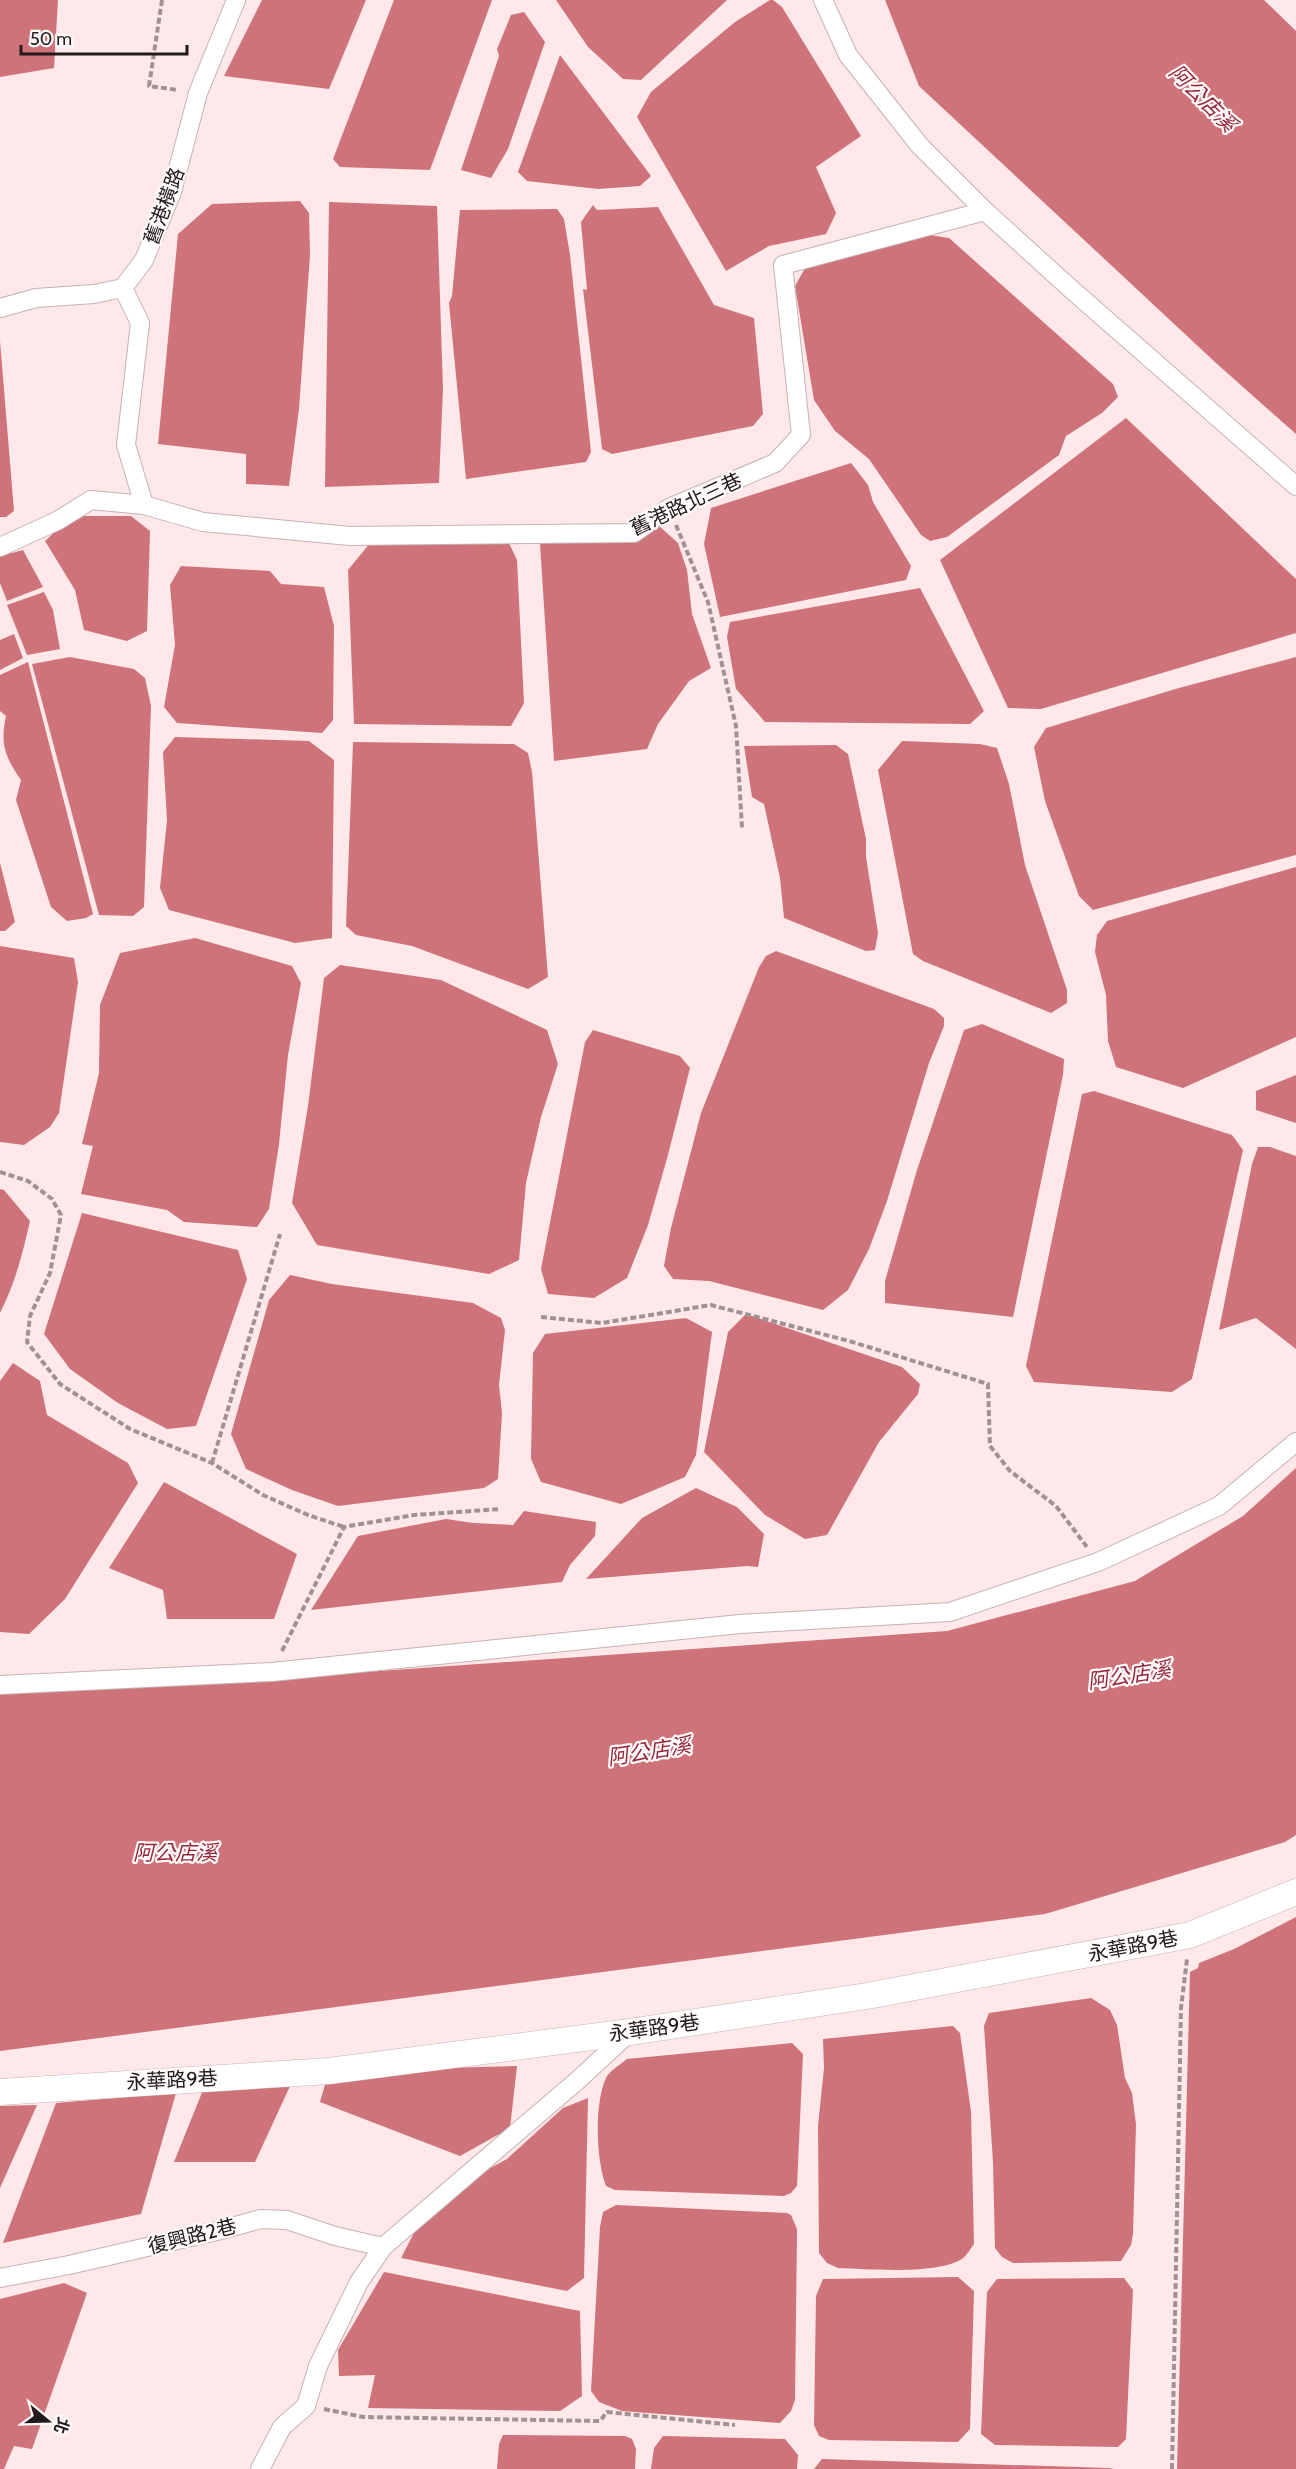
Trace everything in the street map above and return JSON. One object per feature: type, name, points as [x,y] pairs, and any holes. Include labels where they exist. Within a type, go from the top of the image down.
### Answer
[{"type":"street","name":"舊港橫路","points":[[123,288],[144,260],[172,192],[198,93],[236,0]]},
{"type":"street","points":[[823,0],[848,55],[920,146],[985,211],[1296,486]]},
{"type":"street","name":"舊港路北三巷","points":[[0,546],[57,521],[91,500],[144,505],[203,522],[350,536],[634,533],[669,508],[775,464],[801,435],[783,266],[985,211]]},
{"type":"street","points":[[0,308],[36,298],[94,294],[123,288],[140,323],[126,445],[144,505]]},
{"type":"street","points":[[0,1685],[272,1672],[740,1623],[950,1612],[1098,1562],[1219,1506],[1296,1442]]},
{"type":"street","name":"永華路9巷","points":[[0,2092],[329,2071],[630,2032],[867,1996],[1190,1935],[1296,1892]]},
{"type":"street","points":[[260,2469],[282,2427],[306,2406],[322,2358],[359,2282],[383,2247],[578,2080],[630,2032]]},
{"type":"street","name":"復興路2巷","points":[[0,2278],[92,2260],[261,2219],[287,2220],[335,2236],[383,2247]]},
{"type":"path","points":[[162,0],[149,86],[198,93]]},
{"type":"path","points":[[669,508],[708,602],[734,714],[742,828]]},
{"type":"path","points":[[0,1172],[28,1181],[52,1199],[61,1215],[50,1274],[30,1316],[27,1342],[60,1384],[130,1430],[212,1463],[263,1495],[308,1515],[344,1527],[414,1515],[501,1509]]},
{"type":"path","points":[[212,1463],[280,1234]]},
{"type":"path","points":[[541,1317],[602,1323],[711,1305],[849,1341],[988,1384],[990,1446],[1010,1471],[1056,1506],[1098,1562]]},
{"type":"path","points":[[272,1672],[344,1527]]},
{"type":"path","points":[[1172,2469],[1181,2008],[1190,1935]]},
{"type":"path","points":[[306,2406],[363,2417],[600,2421],[607,2412],[735,2425]]},
{"type":"water","points":[[0,0],[58,0],[54,68],[0,77]]},
{"type":"water","points":[[262,0],[366,0],[329,89],[224,76]]},
{"type":"water","points":[[394,0],[492,0],[430,170],[340,167],[333,159]]},
{"type":"water","points":[[556,0],[727,0],[641,80],[623,79],[588,47]]},
{"type":"water","points":[[770,0],[782,7],[861,136],[816,167],[836,213],[826,234],[769,246],[726,271],[637,117],[651,92],[735,22]]},
{"type":"water","name":"阿公店溪","points":[[885,0],[1264,0],[1296,31],[1296,434],[1216,363],[919,86]]},
{"type":"water","points":[[524,12],[545,42],[508,149],[491,178],[461,170],[499,56],[497,49],[511,15]]},
{"type":"water","points":[[560,55],[651,176],[640,186],[598,189],[527,181],[518,172]]},
{"type":"water","points":[[300,201],[309,213],[310,255],[299,409],[289,486],[246,484],[246,454],[158,444],[178,234],[212,204]]},
{"type":"water","points":[[329,202],[437,206],[443,389],[439,483],[325,487]]},
{"type":"water","points":[[593,205],[597,210],[658,207],[714,305],[754,318],[763,414],[753,426],[612,454],[602,449],[583,289],[587,290],[581,222]]},
{"type":"water","points":[[557,209],[564,219],[570,255],[591,452],[586,462],[466,479],[449,303],[452,296],[460,210]]},
{"type":"water","points":[[929,235],[949,238],[1113,384],[1118,397],[1102,413],[1066,436],[1059,455],[947,537],[930,541],[921,535],[869,459],[835,431],[814,400],[795,286],[804,270],[850,247]]},
{"type":"water","points":[[0,341],[14,511],[6,517],[0,517]]},
{"type":"water","points":[[1126,418],[1296,579],[1296,633],[1041,709],[1008,708],[940,560]]},
{"type":"water","points":[[851,463],[868,485],[873,502],[911,566],[906,580],[720,617],[704,544],[711,508]]},
{"type":"water","points":[[72,516],[131,516],[150,531],[147,631],[127,641],[84,630],[75,590],[45,541]]},
{"type":"water","points":[[659,526],[678,543],[687,570],[692,614],[711,668],[689,681],[658,724],[647,749],[554,761],[540,544]]},
{"type":"water","points":[[370,543],[509,543],[517,560],[524,703],[511,726],[354,724],[348,570]]},
{"type":"water","points":[[23,550],[43,587],[7,601],[0,583],[0,556]]},
{"type":"water","points":[[181,566],[270,571],[281,584],[324,587],[334,626],[333,720],[322,733],[177,723],[164,707],[175,645],[170,585]]},
{"type":"water","points":[[920,588],[984,711],[970,724],[765,722],[736,689],[727,637],[730,622]]},
{"type":"water","points":[[44,592],[53,610],[60,649],[27,655],[7,605]]},
{"type":"water","points":[[14,634],[23,658],[0,670],[0,640]]},
{"type":"water","points":[[70,657],[134,669],[145,678],[151,706],[144,907],[133,916],[99,915],[32,664]]},
{"type":"water","points":[[1296,657],[1296,855],[1093,910],[1079,896],[1045,801],[1034,747],[1046,728],[1179,688]]},
{"type":"water","points":[[28,662],[93,914],[86,918],[67,921],[51,907],[16,800],[21,780],[5,750],[6,716],[0,711],[0,675]]},
{"type":"water","points":[[175,737],[309,741],[334,760],[332,938],[295,943],[169,910],[160,888],[167,820],[163,752]]},
{"type":"water","points":[[902,741],[980,744],[997,748],[1009,784],[1025,865],[1067,990],[1067,1003],[1051,1013],[923,961],[913,954],[878,770]]},
{"type":"water","points":[[353,742],[514,744],[528,753],[532,772],[548,977],[528,989],[412,946],[356,935],[346,926]]},
{"type":"water","points":[[836,745],[848,754],[866,839],[866,857],[878,933],[875,950],[866,951],[784,918],[780,878],[764,804],[752,797],[744,746]]},
{"type":"water","points":[[0,863],[15,922],[5,931],[0,931]]},
{"type":"water","points":[[1296,867],[1296,1037],[1183,1088],[1116,1067],[1108,1041],[1106,995],[1095,952],[1097,935],[1107,921]]},
{"type":"water","points":[[195,938],[292,966],[301,983],[288,1055],[279,1144],[269,1209],[257,1227],[184,1222],[167,1210],[81,1194],[93,1146],[82,1144],[99,1073],[100,1005],[120,953]]},
{"type":"water","points":[[0,946],[74,958],[78,982],[59,1113],[50,1127],[24,1145],[0,1142]]},
{"type":"water","points":[[776,951],[934,1009],[944,1018],[944,1026],[929,1063],[887,1201],[869,1249],[848,1290],[823,1310],[709,1281],[673,1279],[664,1266],[671,1228],[701,1113],[759,967],[766,956]]},
{"type":"water","points":[[340,965],[441,980],[547,1030],[558,1064],[541,1117],[526,1183],[519,1260],[489,1274],[317,1245],[292,1203],[308,1106],[324,978]]},
{"type":"water","points":[[982,1024],[1064,1059],[1063,1075],[1013,1317],[885,1303],[885,1281],[917,1170],[964,1030]]},
{"type":"water","points":[[593,1030],[680,1056],[690,1068],[648,1225],[627,1278],[594,1298],[548,1294],[541,1269],[585,1042]]},
{"type":"water","points":[[1296,1075],[1296,1123],[1256,1110],[1256,1091]]},
{"type":"water","points":[[1094,1091],[1232,1135],[1243,1150],[1192,1379],[1172,1392],[1034,1382],[1026,1366],[1082,1094]]},
{"type":"water","points":[[1258,1147],[1270,1147],[1296,1156],[1296,1349],[1256,1318],[1219,1330],[1252,1164]]},
{"type":"water","points":[[0,1189],[4,1190],[30,1221],[14,1279],[0,1313]]},
{"type":"water","points":[[82,1213],[238,1250],[247,1279],[196,1426],[167,1429],[118,1403],[70,1369],[44,1334]]},
{"type":"water","points":[[290,1275],[332,1284],[473,1303],[501,1318],[505,1330],[499,1385],[502,1413],[498,1479],[484,1488],[338,1506],[292,1490],[246,1469],[231,1434],[269,1300]]},
{"type":"water","points":[[746,1314],[902,1367],[920,1384],[918,1394],[879,1442],[827,1535],[805,1539],[765,1515],[704,1452],[728,1332]]},
{"type":"water","points":[[686,1318],[712,1332],[696,1455],[685,1477],[621,1504],[541,1482],[531,1459],[533,1353],[545,1334]]},
{"type":"water","points":[[13,1363],[40,1381],[47,1415],[128,1463],[138,1483],[65,1599],[29,1634],[0,1632],[0,1381]]},
{"type":"water","name":"阿公店溪","points":[[1296,1468],[1296,1835],[1285,1842],[1045,1914],[0,2051],[0,1688],[309,1676],[947,1631],[1135,1581],[1243,1516]]},
{"type":"water","points":[[164,1482],[297,1554],[274,1619],[167,1619],[163,1590],[109,1568]]},
{"type":"water","points":[[696,1488],[737,1507],[764,1534],[758,1567],[586,1579],[642,1518]]},
{"type":"water","points":[[524,1511],[596,1522],[595,1536],[570,1565],[562,1582],[311,1610],[358,1536],[446,1519],[513,1525]]},
{"type":"water","points":[[1296,1917],[1296,2469],[1177,2469],[1190,1972],[1198,1968],[1199,1963],[1234,1949]]},
{"type":"water","points":[[1091,1998],[1110,2010],[1117,2025],[1125,2078],[1132,2093],[1136,2124],[1131,2245],[1121,2261],[1013,2263],[1002,2257],[995,2248],[993,2162],[984,2026],[989,2013]]},
{"type":"water","points":[[953,2026],[960,2033],[971,2112],[974,2244],[962,2259],[936,2267],[902,2270],[838,2268],[827,2263],[819,2253],[818,2126],[824,2068],[823,2039]]},
{"type":"water","points":[[792,2043],[803,2054],[797,2186],[791,2193],[784,2196],[615,2190],[606,2186],[598,2147],[598,2117],[602,2089],[607,2075],[615,2068],[627,2059]]},
{"type":"water","points":[[517,2066],[510,2128],[460,2156],[320,2102],[329,2071]]},
{"type":"water","points":[[291,2084],[255,2162],[174,2162],[203,2090]]},
{"type":"water","points":[[176,2093],[141,2214],[3,2243],[56,2103]]},
{"type":"water","points":[[588,2098],[584,2278],[567,2291],[401,2258],[414,2233],[468,2180],[507,2159],[563,2108]]},
{"type":"water","points":[[37,2105],[0,2188],[0,2106]]},
{"type":"water","points":[[616,2205],[791,2215],[797,2229],[795,2400],[791,2411],[780,2423],[622,2411],[599,2402],[591,2391],[600,2227],[603,2212]]},
{"type":"water","points":[[384,2272],[580,2311],[582,2396],[560,2411],[368,2408],[375,2375],[339,2376],[338,2350]]},
{"type":"water","points":[[958,2277],[974,2291],[970,2429],[958,2442],[829,2440],[819,2436],[814,2425],[816,2296],[823,2279]]},
{"type":"water","points":[[1124,2278],[1133,2290],[1126,2439],[1118,2447],[995,2445],[981,2434],[987,2292],[997,2279]]},
{"type":"water","points":[[64,2283],[87,2293],[32,2449],[14,2446],[4,2469],[0,2469],[0,2299]]},
{"type":"water","points":[[503,2435],[625,2436],[632,2439],[636,2449],[635,2469],[497,2469],[499,2444]]},
{"type":"water","points":[[663,2436],[785,2439],[798,2455],[797,2469],[651,2469],[654,2448]]},
{"type":"water","points":[[822,2459],[1109,2468],[1114,2469],[814,2469]]}]
